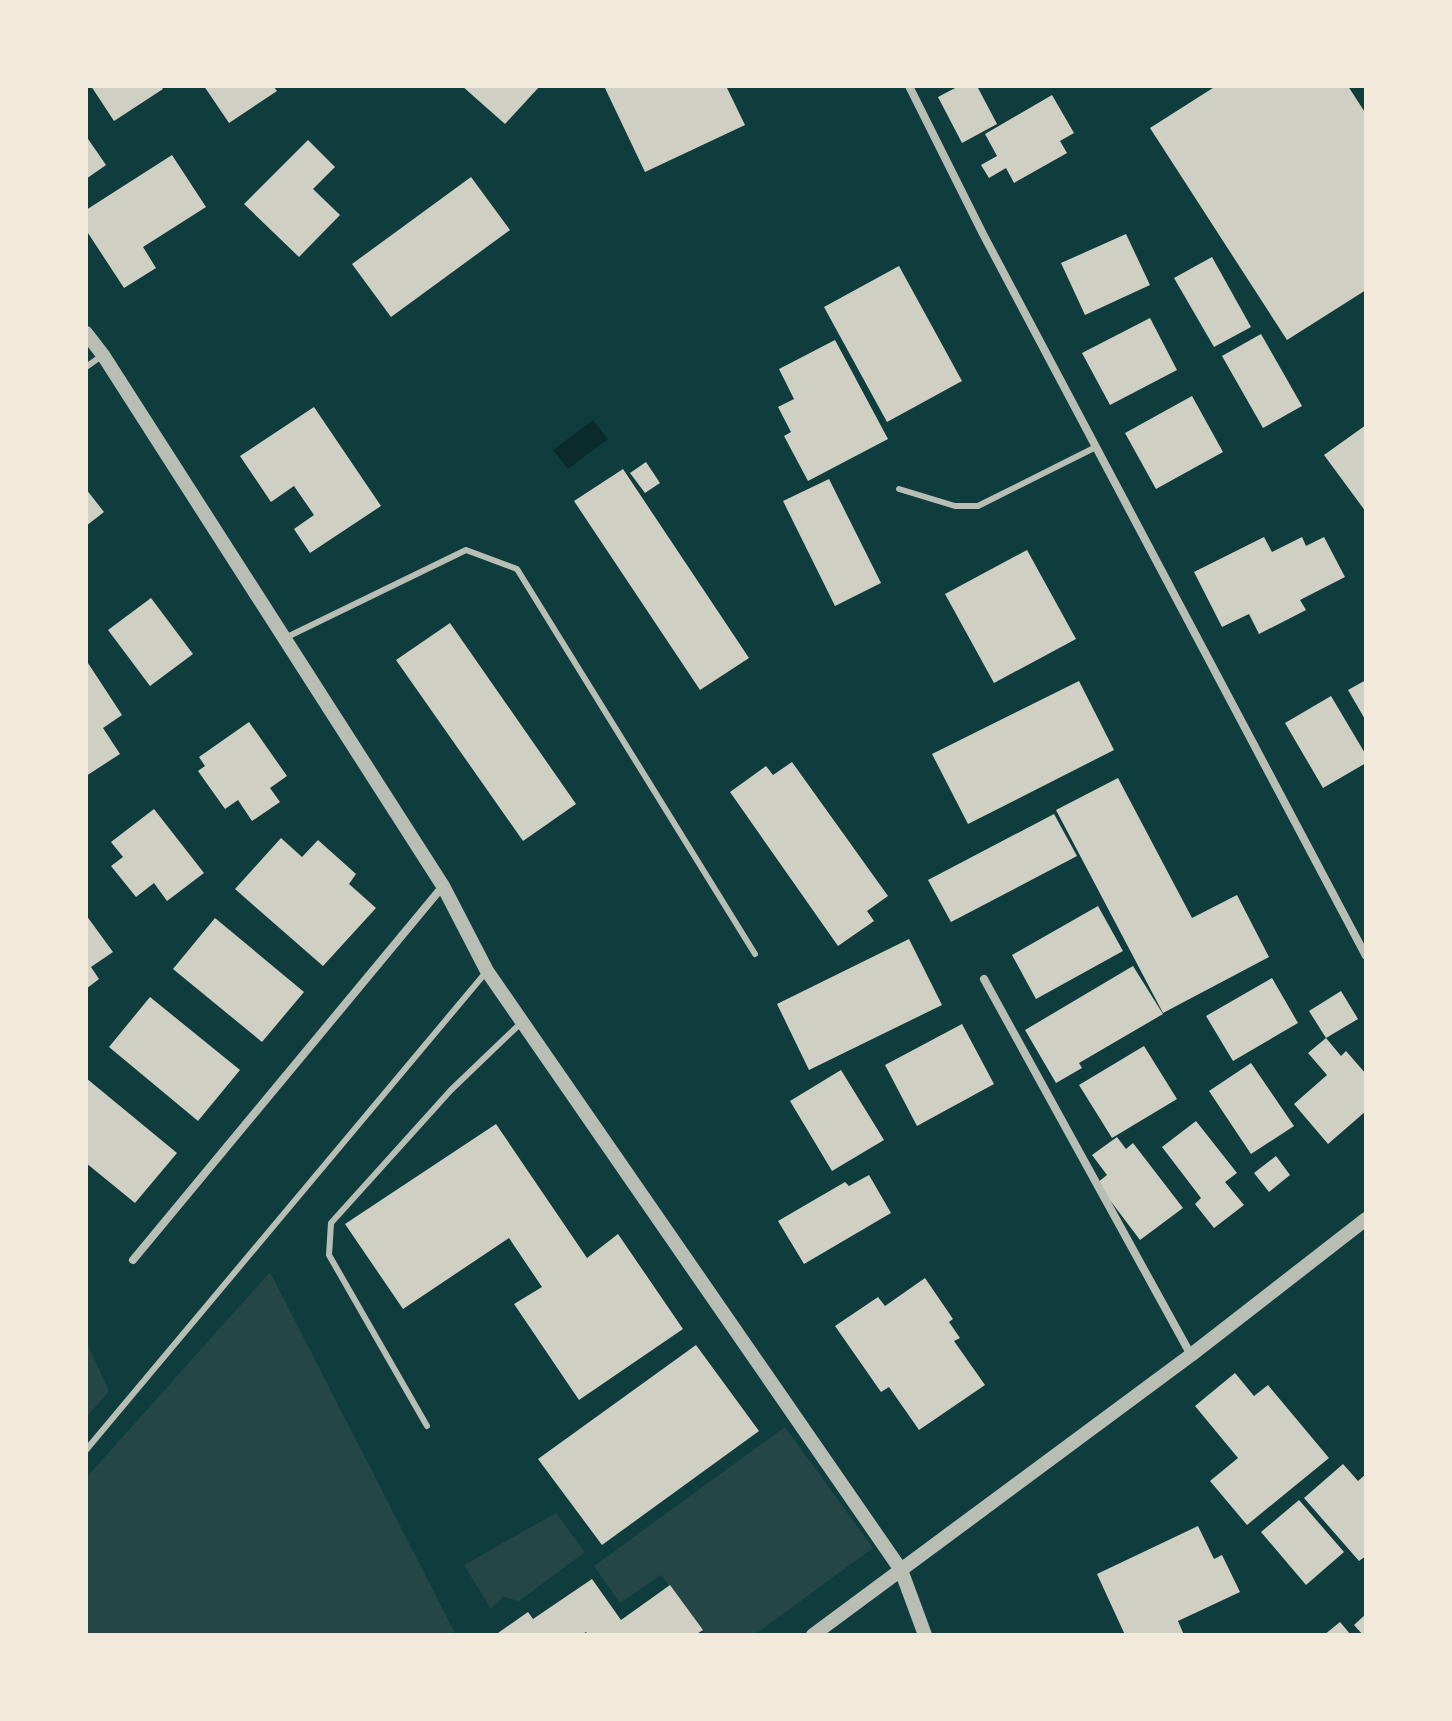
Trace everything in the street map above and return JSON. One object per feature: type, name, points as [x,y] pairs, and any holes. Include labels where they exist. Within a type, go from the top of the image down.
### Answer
[{"type":"street","points":[[909,86],[983,234],[1366,956]]},
{"type":"street","points":[[86,333],[443,886],[487,971],[901,1570],[925,1635]]},
{"type":"street","points":[[133,1260],[443,886]]},
{"type":"street","points":[[984,979],[1191,1355]]},
{"type":"street","points":[[813,1635],[1191,1355],[1366,1219]]},
{"type":"lane","points":[[86,367],[103,355]]},
{"type":"lane","points":[[899,489],[955,506],[978,506],[1096,447]]},
{"type":"lane","points":[[285,638],[466,550],[517,569],[755,954]]},
{"type":"lane","points":[[86,1450],[487,971]]},
{"type":"lane","points":[[427,1426],[329,1255],[331,1223],[451,1090],[523,1021]]},
{"type":"shaded area","points":[[593,420],[608,439],[568,469],[553,450]]},
{"type":"shaded area","points":[[270,1272],[456,1635],[86,1635],[86,1478]]},
{"type":"shaded area","points":[[86,1341],[109,1391],[86,1418]]},
{"type":"shaded area","points":[[785,1427],[873,1548],[754,1635],[706,1635],[661,1575],[620,1603],[594,1566]]},
{"type":"shaded area","points":[[556,1513],[585,1552],[519,1601],[503,1597],[491,1609],[464,1565]]},
{"type":"building","points":[[91,86],[160,86],[163,89],[114,121]]},
{"type":"building","points":[[204,86],[273,86],[277,91],[229,123]]},
{"type":"building","points":[[462,86],[540,86],[505,124]]},
{"type":"building","points":[[604,86],[726,86],[745,125],[645,172]]},
{"type":"building","points":[[959,86],[977,86],[997,124],[962,143],[938,97]]},
{"type":"building","points":[[1216,86],[1348,86],[1366,114],[1366,290],[1287,340],[1150,128]]},
{"type":"building","points":[[1052,95],[1074,133],[1060,141],[1067,153],[1014,183],[1006,168],[989,178],[981,165],[997,156],[985,134]]},
{"type":"building","points":[[86,136],[106,165],[86,179]]},
{"type":"building","points":[[308,140],[335,167],[313,189],[340,215],[299,257],[244,204]]},
{"type":"building","points":[[172,155],[206,207],[143,247],[156,268],[124,288],[86,230],[86,210]]},
{"type":"building","points":[[471,177],[510,230],[391,317],[352,264]]},
{"type":"building","points":[[1126,234],[1150,285],[1085,315],[1061,263]]},
{"type":"building","points":[[1212,257],[1251,327],[1214,347],[1174,278]]},
{"type":"building","points":[[899,266],[962,381],[887,422],[824,307]]},
{"type":"building","points":[[1150,318],[1177,370],[1110,405],[1082,353]]},
{"type":"building","points":[[1261,334],[1302,406],[1263,428],[1222,356]]},
{"type":"building","points":[[835,340],[888,439],[808,481],[784,436],[791,432],[778,407],[794,399],[779,369]]},
{"type":"building","points":[[1192,396],[1223,452],[1156,489],[1125,433]]},
{"type":"building","points":[[314,407],[381,506],[310,553],[294,529],[314,515],[294,486],[271,502],[240,456]]},
{"type":"building","points":[[1366,425],[1366,512],[1324,455]]},
{"type":"building","points":[[646,462],[660,483],[645,493],[630,473]]},
{"type":"building","points":[[623,469],[749,658],[700,690],[574,501]]},
{"type":"building","points":[[829,479],[881,583],[835,606],[783,501]]},
{"type":"building","points":[[86,489],[104,512],[86,526]]},
{"type":"building","points":[[1264,537],[1272,552],[1302,537],[1306,546],[1324,537],[1345,577],[1300,600],[1306,610],[1259,634],[1249,614],[1222,627],[1194,572]]},
{"type":"building","points":[[1027,550],[1076,639],[994,683],[945,594]]},
{"type":"building","points":[[151,598],[193,654],[150,686],[108,630]]},
{"type":"building","points":[[450,623],[576,804],[523,841],[396,660]]},
{"type":"building","points":[[86,660],[122,715],[103,728],[120,754],[86,776]]},
{"type":"building","points":[[1366,680],[1366,721],[1348,690]]},
{"type":"building","points":[[1079,681],[1114,750],[968,824],[932,754]]},
{"type":"building","points":[[1331,696],[1366,755],[1366,763],[1323,788],[1285,723]]},
{"type":"building","points":[[249,722],[287,776],[270,788],[280,802],[252,821],[238,800],[225,809],[198,771],[205,766],[199,757]]},
{"type":"building","points":[[792,762],[888,896],[867,911],[874,921],[838,946],[730,792],[766,766],[773,775]]},
{"type":"building","points":[[1118,778],[1192,918],[1237,895],[1269,957],[1163,1013],[1056,810]]},
{"type":"building","points":[[154,809],[204,873],[167,901],[154,883],[136,897],[111,866],[123,857],[111,842]]},
{"type":"building","points":[[1054,814],[1077,856],[951,922],[928,880]]},
{"type":"building","points":[[281,838],[302,857],[318,840],[356,874],[349,884],[376,908],[323,966],[235,889]]},
{"type":"building","points":[[1098,906],[1123,951],[1036,999],[1012,955]]},
{"type":"building","points":[[86,915],[113,952],[91,967],[99,979],[86,989]]},
{"type":"building","points":[[215,918],[304,992],[262,1042],[173,969]]},
{"type":"building","points":[[909,939],[942,1005],[809,1070],[777,1004]]},
{"type":"building","points":[[1133,966],[1163,1014],[1079,1063],[1082,1068],[1056,1083],[1025,1030]]},
{"type":"building","points":[[1272,978],[1298,1023],[1233,1061],[1206,1016]]},
{"type":"building","points":[[1341,991],[1358,1019],[1326,1038],[1309,1011]]},
{"type":"building","points":[[150,997],[240,1070],[198,1121],[109,1047]]},
{"type":"building","points":[[962,1024],[994,1084],[917,1126],[885,1065]]},
{"type":"building","points":[[1326,1038],[1341,1056],[1346,1051],[1366,1074],[1366,1111],[1328,1144],[1294,1104],[1327,1075],[1308,1053]]},
{"type":"building","points":[[1144,1046],[1177,1099],[1112,1138],[1079,1085]]},
{"type":"building","points":[[1251,1063],[1294,1126],[1251,1154],[1209,1091]]},
{"type":"building","points":[[841,1070],[884,1140],[832,1171],[790,1101]]},
{"type":"building","points":[[86,1078],[177,1153],[135,1203],[86,1163]]},
{"type":"building","points":[[1196,1121],[1237,1173],[1225,1182],[1244,1205],[1214,1228],[1195,1204],[1201,1198],[1162,1147]]},
{"type":"building","points":[[496,1124],[587,1258],[618,1234],[683,1329],[579,1400],[514,1304],[542,1287],[509,1238],[403,1309],[345,1224]]},
{"type":"building","points":[[1117,1137],[1126,1149],[1133,1143],[1183,1208],[1140,1240],[1097,1183],[1107,1175],[1092,1155]]},
{"type":"building","points":[[1276,1156],[1290,1175],[1269,1192],[1254,1173]]},
{"type":"building","points":[[869,1175],[891,1213],[804,1264],[778,1221],[845,1182],[849,1186]]},
{"type":"building","points":[[925,1278],[953,1319],[949,1322],[960,1338],[954,1341],[985,1385],[919,1430],[889,1387],[881,1392],[835,1326],[878,1297],[885,1306]]},
{"type":"building","points":[[696,1345],[759,1431],[602,1545],[538,1459]]},
{"type":"building","points":[[1235,1373],[1254,1396],[1268,1385],[1329,1458],[1247,1525],[1210,1481],[1238,1458],[1195,1406]]},
{"type":"building","points":[[1343,1464],[1358,1481],[1366,1474],[1366,1556],[1359,1561],[1304,1498]]},
{"type":"building","points":[[1299,1500],[1344,1552],[1306,1585],[1261,1532]]},
{"type":"building","points":[[1198,1526],[1214,1559],[1222,1555],[1240,1592],[1178,1621],[1184,1635],[1125,1635],[1097,1574]]},
{"type":"building","points":[[592,1579],[621,1620],[670,1585],[703,1630],[695,1635],[588,1635],[586,1632],[581,1635],[495,1635],[528,1612],[533,1619]]},
{"type":"building","points":[[1366,1614],[1366,1635],[1363,1635],[1354,1625]]},
{"type":"building","points":[[1340,1622],[1351,1635],[1324,1635]]}]
